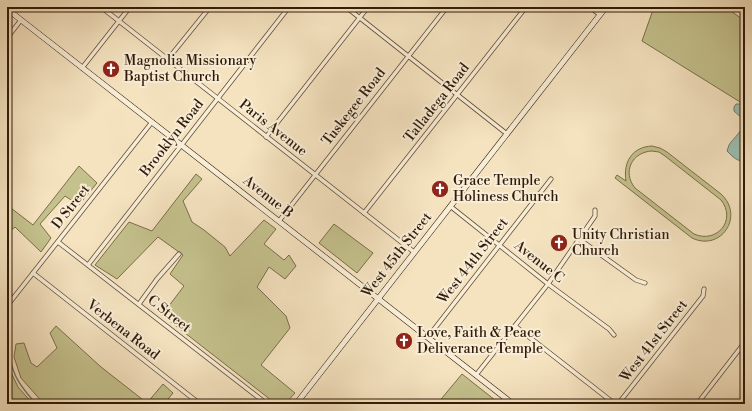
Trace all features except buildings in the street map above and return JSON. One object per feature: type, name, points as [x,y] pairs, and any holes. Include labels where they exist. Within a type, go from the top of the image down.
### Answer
[{"type":"main road","name":"West 45th Street","points":[[296,404],[606,7]]},
{"type":"main road","name":"Avenue B","points":[[7,9],[513,404]]},
{"type":"street","name":"Paris Avenue","points":[[100,7],[414,252]]},
{"type":"street","points":[[82,68],[130,7]]},
{"type":"street","points":[[168,59],[210,7]]},
{"type":"street","name":"Brooklyn Road","points":[[88,265],[289,7]]},
{"type":"street","points":[[346,7],[507,134]]},
{"type":"street","points":[[266,137],[368,7]]},
{"type":"street","name":"Tuskegee Road","points":[[279,221],[447,7]]},
{"type":"street","name":"Talladega Road","points":[[364,213],[526,7]]},
{"type":"street","points":[[590,7],[600,15]]},
{"type":"street","points":[[7,38],[21,20]]},
{"type":"street","name":"D Street","points":[[7,306],[152,122]]},
{"type":"street","name":"West 44th Street","points":[[428,337],[551,179]]},
{"type":"street","name":"Avenue C","points":[[450,206],[548,284],[609,329],[614,335]]},
{"type":"street","points":[[476,375],[548,284],[595,216],[595,210]]},
{"type":"street","points":[[579,239],[636,280],[645,283]]},
{"type":"street","name":"C Street","points":[[58,242],[267,404]]},
{"type":"street","points":[[139,304],[178,254]]},
{"type":"street","name":"Verbena Road","points":[[33,273],[200,404]]},
{"type":"street","name":"West 41st Street","points":[[618,404],[703,296],[704,289]]},
{"type":"street","points":[[515,326],[615,404]]},
{"type":"street","points":[[697,404],[745,342]]},
{"type":"street","points":[[259,404],[262,400]]},
{"type":"shaded area","points":[[654,7],[725,7],[745,21],[745,105],[642,41]]},
{"type":"shaded area","points":[[652,146],[667,152],[721,194],[728,203],[731,212],[730,221],[726,230],[720,236],[712,240],[703,241],[692,238],[615,178],[617,175],[626,181],[626,168],[630,157],[639,149]],"holes":[[[645,152],[659,152],[721,200],[727,215],[726,222],[717,233],[710,236],[694,234],[635,188],[629,176],[629,170],[634,159]]]},
{"type":"shaded area","points":[[79,166],[97,183],[79,205],[65,196],[40,224],[51,238],[41,252],[15,227],[8,233],[9,216],[7,205],[33,225]]},
{"type":"shaded area","points":[[196,174],[202,179],[183,201],[192,222],[225,247],[230,256],[264,220],[276,229],[264,244],[284,260],[289,255],[296,266],[285,279],[269,267],[257,287],[286,316],[290,328],[261,365],[295,393],[285,404],[276,404],[162,315],[184,286],[170,274],[183,255],[158,237],[117,279],[95,265],[129,222],[152,231]]},
{"type":"shaded area","points":[[334,224],[373,253],[357,273],[319,243]]},
{"type":"shaded area","points":[[56,326],[101,367],[147,403],[163,384],[173,393],[164,404],[44,404],[21,378],[14,357],[16,344],[24,343],[31,363],[37,367],[57,348],[50,333]]},
{"type":"shaded area","points":[[8,350],[8,366],[18,387],[33,404],[7,404]]},
{"type":"shaded area","points":[[462,374],[500,404],[437,404]]},
{"type":"water","points":[[736,104],[745,105],[745,160],[742,161],[735,158],[727,151],[729,145],[743,127],[743,120],[734,111]]},
{"type":"waterway","points":[[11,359],[16,378],[36,404]]},
{"type":"place","name":"Magnolia Missionary Baptist Church","points":[[111,69]]},
{"type":"place","name":"Grace Temple Holiness Church","points":[[440,189]]},
{"type":"place","name":"Unity Christian Church","points":[[559,243]]},
{"type":"place","name":"Love, Faith & Peace Deliverance Temple","points":[[404,341]]}]
